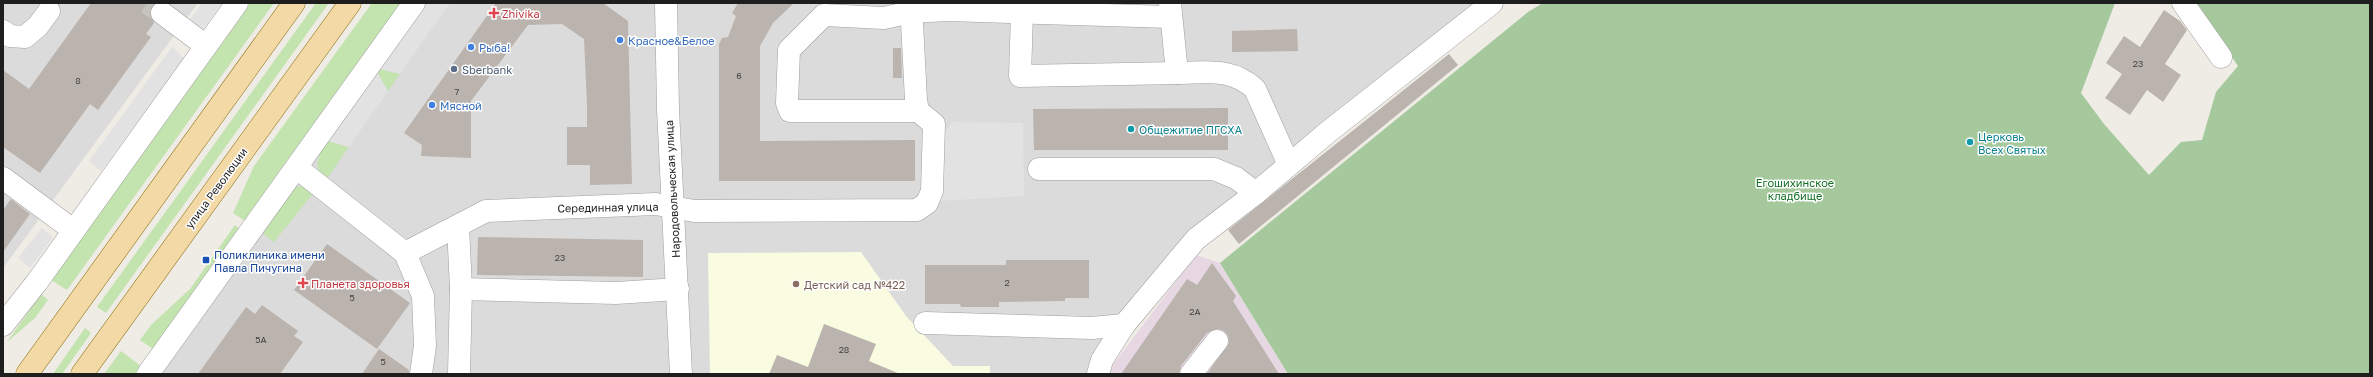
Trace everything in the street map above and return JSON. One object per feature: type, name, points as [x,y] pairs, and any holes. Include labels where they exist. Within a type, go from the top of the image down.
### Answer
[{"type":"main road","points":[[27,374],[294,3]]},
{"type":"main road","name":"улица Революции","points":[[82,374],[350,3]]},
{"type":"street","points":[[3,325],[237,3]]},
{"type":"street","points":[[148,374],[414,3]]},
{"type":"street","name":"Народовольческая улица","points":[[666,3],[668,109],[681,374]]},
{"type":"street","points":[[1098,374],[1102,360],[1124,325],[1196,240],[1492,3]]},
{"type":"street","points":[[2183,3],[2221,57]]},
{"type":"street","points":[[911,7],[918,111],[790,111],[787,103],[788,50],[824,15],[884,18],[911,7],[1022,13],[1170,10],[1177,73]]},
{"type":"street","points":[[3,31],[10,36],[25,36],[38,26],[50,12]]},
{"type":"street","points":[[162,13],[206,46]]},
{"type":"street","points":[[1022,13],[1020,76],[1228,73],[1245,80],[1255,89],[1289,165]]},
{"type":"street","name":"Серединная улица","points":[[405,253],[486,211],[656,204],[694,211],[917,210],[927,202],[932,191],[934,124],[918,111]]},
{"type":"street","points":[[297,168],[405,253],[423,296],[425,346],[421,374]]},
{"type":"street","points":[[1039,169],[1214,169],[1236,178],[1256,193]]},
{"type":"street","points":[[3,178],[73,230]]},
{"type":"street","points":[[458,226],[461,289],[459,374]]},
{"type":"street","points":[[461,289],[616,293],[678,289]]},
{"type":"street","points":[[925,323],[1092,328],[1124,325]]},
{"type":"street","points":[[1191,374],[1217,341]]},
{"type":"shaded area","points":[[3,3],[198,3],[3,268]]},
{"type":"shaded area","points":[[202,3],[222,3],[192,44],[180,33]]},
{"type":"shaded area","points":[[426,3],[1482,3],[1218,213],[1133,296],[1089,362],[1088,374],[160,374]]},
{"type":"shaded area","points":[[428,3],[450,3],[400,74],[380,69]]},
{"type":"shaded area","points":[[172,47],[184,58],[101,171],[89,161]]},
{"type":"shaded area","points":[[377,72],[388,91],[349,147],[328,141]]},
{"type":"shaded area","points":[[952,122],[1023,123],[1024,196],[939,201],[939,140]]},
{"type":"shaded area","points":[[42,228],[53,237],[30,268],[18,258]]},
{"type":"shaded area","name":"Детский сад №422","points":[[861,252],[906,316],[953,366],[990,366],[990,374],[710,374],[708,253]]},
{"type":"shaded area","points":[[1196,255],[1220,263],[1288,374],[1106,374]]},
{"type":"green space","points":[[250,3],[274,3],[67,290],[51,280]]},
{"type":"green space","points":[[316,3],[329,3],[106,313],[97,307]]},
{"type":"green space","points":[[372,3],[402,3],[245,221],[233,213],[254,166]]},
{"type":"green space","name":"Егошихинское кладбище","points":[[1543,3],[2115,3],[2081,93],[2104,124],[2149,175],[2181,142],[2202,140],[2216,92],[2238,66],[2196,3],[2370,3],[2370,374],[1288,374],[1220,263],[1528,12]]},
{"type":"green space","points":[[380,69],[400,74],[388,91],[377,72]]},
{"type":"green space","points":[[328,141],[349,147],[326,180],[319,171],[318,160],[319,155]]},
{"type":"green space","points":[[303,186],[316,190],[274,242],[262,233],[296,187]]},
{"type":"green space","points":[[235,225],[239,228],[153,349],[140,340],[151,325],[190,289]]},
{"type":"green space","points":[[41,294],[48,300],[35,318],[7,342]]},
{"type":"green space","points":[[85,328],[91,333],[62,374],[53,374]]},
{"type":"green space","points":[[121,351],[141,366],[135,374],[104,374]]},
{"type":"building","points":[[91,3],[155,3],[150,12],[154,23],[146,34],[151,37],[98,110],[90,104],[40,173],[3,147],[3,70],[29,89]]},
{"type":"building","points":[[496,3],[603,3],[628,21],[632,184],[590,185],[590,165],[567,165],[567,127],[587,127],[587,104],[584,39],[562,24],[528,25],[471,101],[471,158],[421,156],[422,145],[404,133]]},
{"type":"building","points":[[738,3],[794,3],[773,23],[760,46],[760,141],[915,140],[915,181],[719,181],[719,44],[722,38],[728,37],[736,16],[732,13]]},
{"type":"building","points":[[2164,10],[2180,21],[2187,30],[2165,64],[2181,75],[2163,102],[2147,90],[2130,115],[2105,98],[2122,74],[2106,63],[2124,36],[2140,47]]},
{"type":"building","points":[[1297,29],[1298,51],[1232,52],[1232,31]]},
{"type":"building","points":[[893,48],[901,48],[902,78],[893,78]]},
{"type":"building","points":[[1449,54],[1458,65],[1239,244],[1228,230]]},
{"type":"building","name":"Общежитие ПГСХА","points":[[1228,108],[1228,150],[1034,150],[1033,109]]},
{"type":"building","points":[[11,199],[30,214],[3,252],[3,210]]},
{"type":"building","points":[[478,237],[643,240],[643,277],[477,275]]},
{"type":"building","points":[[327,244],[410,303],[377,349],[294,290]]},
{"type":"building","points":[[1006,260],[1089,260],[1089,298],[1065,298],[1065,301],[999,302],[999,307],[961,307],[960,304],[925,304],[925,265],[1006,265]]},
{"type":"building","points":[[1212,263],[1236,296],[1233,301],[1279,374],[1207,374],[1229,343],[1228,336],[1224,331],[1218,329],[1207,333],[1181,366],[1179,374],[1121,374],[1187,279],[1197,285]]},
{"type":"building","points":[[262,305],[298,331],[294,336],[303,342],[280,374],[198,374],[246,307],[255,314]]},
{"type":"building","points":[[824,324],[876,344],[869,361],[900,374],[769,374],[777,355],[808,367]]},
{"type":"building","points":[[379,349],[409,370],[409,374],[362,374]]},
{"type":"tunnel","points":[[147,3],[162,13]]},
{"type":"place","name":"Zhivika","points":[[494,13]]},
{"type":"place","name":"Красное&Белое","points":[[620,40]]},
{"type":"place","name":"Рыба!","points":[[471,47]]},
{"type":"place","name":"Sberbank","points":[[454,69]]},
{"type":"place","name":"Мясной","points":[[432,105]]},
{"type":"place","name":"Общежитие ПГСХА","points":[[1131,129]]},
{"type":"place","name":"Церковь Всех Святых","points":[[1970,142]]},
{"type":"place","name":"Поликлиника имени Павла Пичугина","points":[[206,260]]},
{"type":"place","name":"Планета здоровья","points":[[303,283]]},
{"type":"place","name":"Детский сад №422","points":[[796,284]]}]
